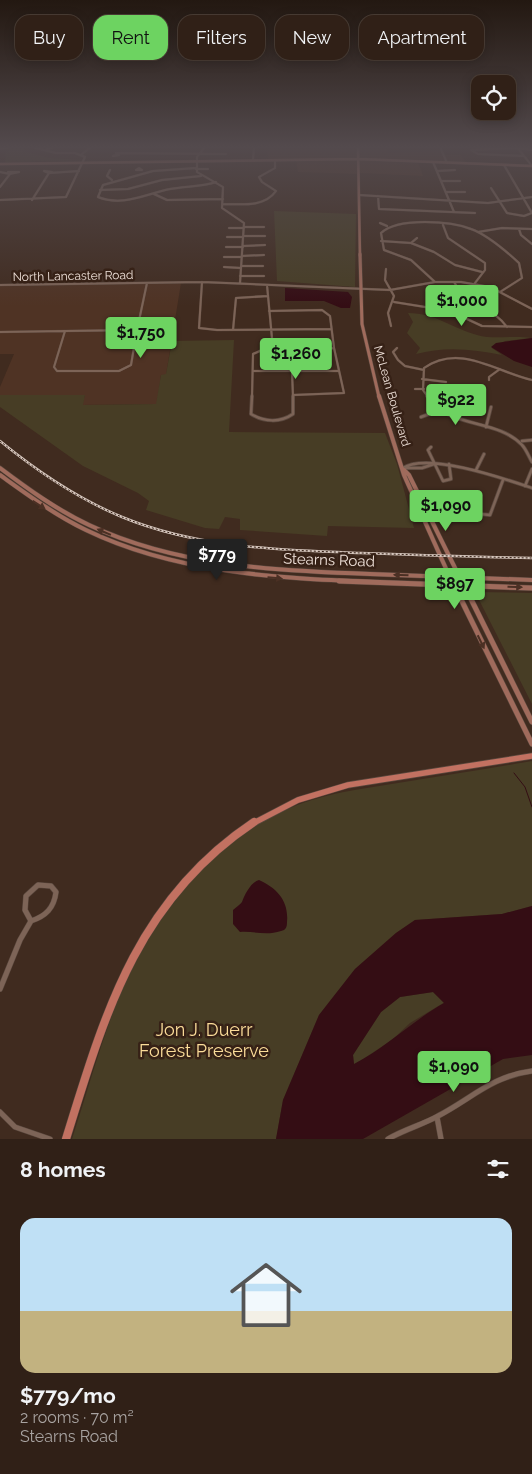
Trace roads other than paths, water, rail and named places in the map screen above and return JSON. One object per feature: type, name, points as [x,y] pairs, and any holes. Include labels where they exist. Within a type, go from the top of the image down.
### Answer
[{"type":"main road","name":"McLean Boulevard","points":[[359,200],[362,324],[371,368],[407,483],[453,585],[532,744]]},
{"type":"main road","name":"Stearns Road","points":[[0,468],[37,497],[90,526],[132,544],[193,560],[294,572],[532,580]]},
{"type":"main road","name":"McLean Boulevard","points":[[404,469],[409,475],[532,722]]},
{"type":"main road","name":"Stearns Road","points":[[0,475],[29,499],[95,536],[157,558],[193,567],[297,580],[532,588]]},
{"type":"main road","points":[[66,1139],[104,1020],[140,942],[154,917],[174,891],[194,870],[230,839],[254,821],[299,799],[349,786],[532,756]]},
{"type":"street","points":[[223,200],[223,210],[242,220],[244,227],[240,283]]},
{"type":"street","points":[[222,204],[254,204],[263,200]]},
{"type":"street","points":[[378,200],[379,209],[474,213]]},
{"type":"street","points":[[437,200],[499,202],[511,200]]},
{"type":"street","points":[[499,202],[504,211],[509,214],[524,216],[532,213],[525,200]]},
{"type":"street","points":[[449,201],[454,212]]},
{"type":"street","points":[[380,223],[388,226]]},
{"type":"street","points":[[435,282],[411,260],[384,250],[381,232],[388,226],[404,223],[464,227],[478,232],[519,263],[522,278],[500,292]]},
{"type":"street","points":[[444,225],[445,233],[450,239],[485,263],[486,268],[475,283]]},
{"type":"street","points":[[229,228],[264,227]]},
{"type":"street","points":[[478,232],[519,228],[532,229]]},
{"type":"street","points":[[519,228],[521,235],[532,244]]},
{"type":"street","points":[[227,237],[265,236]]},
{"type":"street","points":[[411,243],[417,238]]},
{"type":"street","points":[[381,241],[411,243],[434,252],[455,264],[482,272]]},
{"type":"street","points":[[226,247],[265,245]]},
{"type":"street","points":[[224,257],[264,256]]},
{"type":"street","points":[[224,267],[263,266]]},
{"type":"street","points":[[386,269],[385,280],[394,296],[394,302],[388,313],[391,326]]},
{"type":"street","points":[[240,276],[264,276]]},
{"type":"street","points":[[454,281],[460,293],[497,314],[506,327]]},
{"type":"street","name":"North Lancaster Road","points":[[0,286],[202,282],[390,290],[435,282],[454,281],[475,283],[530,305],[532,309]]},
{"type":"street","points":[[202,282],[199,328],[233,330],[331,329]]},
{"type":"street","points":[[65,331],[54,367],[56,370],[124,370],[131,365],[147,284]]},
{"type":"street","points":[[267,285],[273,349]]},
{"type":"street","points":[[233,330],[236,298],[268,296]]},
{"type":"street","points":[[428,306],[431,302],[435,301],[438,303],[437,308]]},
{"type":"street","points":[[394,302],[450,311],[482,326],[532,327]]},
{"type":"street","points":[[269,310],[322,310],[329,314],[344,394],[293,395]]},
{"type":"street","points":[[0,332],[137,330]]},
{"type":"street","points":[[292,371],[293,414],[289,418],[263,420],[251,414],[253,354],[258,350],[334,348]]},
{"type":"street","points":[[397,348],[393,352],[395,359],[410,367],[424,370]]},
{"type":"street","points":[[532,384],[532,380],[481,361],[436,361],[424,370],[422,379],[428,400],[438,409],[506,433],[522,442],[532,462]]},
{"type":"street","points":[[489,380],[489,377],[500,369]]},
{"type":"street","points":[[253,371],[339,371]]},
{"type":"street","points":[[422,379],[446,382]]},
{"type":"street","points":[[415,389],[424,389]]},
{"type":"street","points":[[486,427],[492,406]]},
{"type":"street","points":[[421,417],[438,409],[449,407]]},
{"type":"street","points":[[522,442],[532,440]]},
{"type":"street","points":[[431,447],[428,450],[442,480],[451,479],[449,464]]},
{"type":"street","points":[[476,470],[484,454]]},
{"type":"street","points":[[404,469],[422,468],[435,464],[449,464],[476,470],[532,488]]},
{"type":"street","points":[[525,486],[532,469]]},
{"type":"street","points":[[470,513],[490,515],[503,480]]},
{"type":"street","points":[[0,989],[20,940],[31,921],[45,916],[53,906],[56,892],[51,886],[38,885],[26,896],[25,910],[31,921]]},
{"type":"street","points":[[388,1139],[409,1126],[437,1117],[494,1081],[517,1073],[532,1071]]},
{"type":"street","points":[[0,1112],[5,1121],[21,1130],[50,1139]]},
{"type":"street","points":[[437,1117],[440,1139]]},
{"type":"waterway","points":[[514,773],[525,787],[532,807]]},
{"type":"railway","points":[[0,441],[43,474],[105,510],[151,527],[180,535],[240,546],[300,550],[532,558]]},
{"type":"park label","name":"Jon J. Duerr Forest Preserve","points":[[204,1040]]}]
